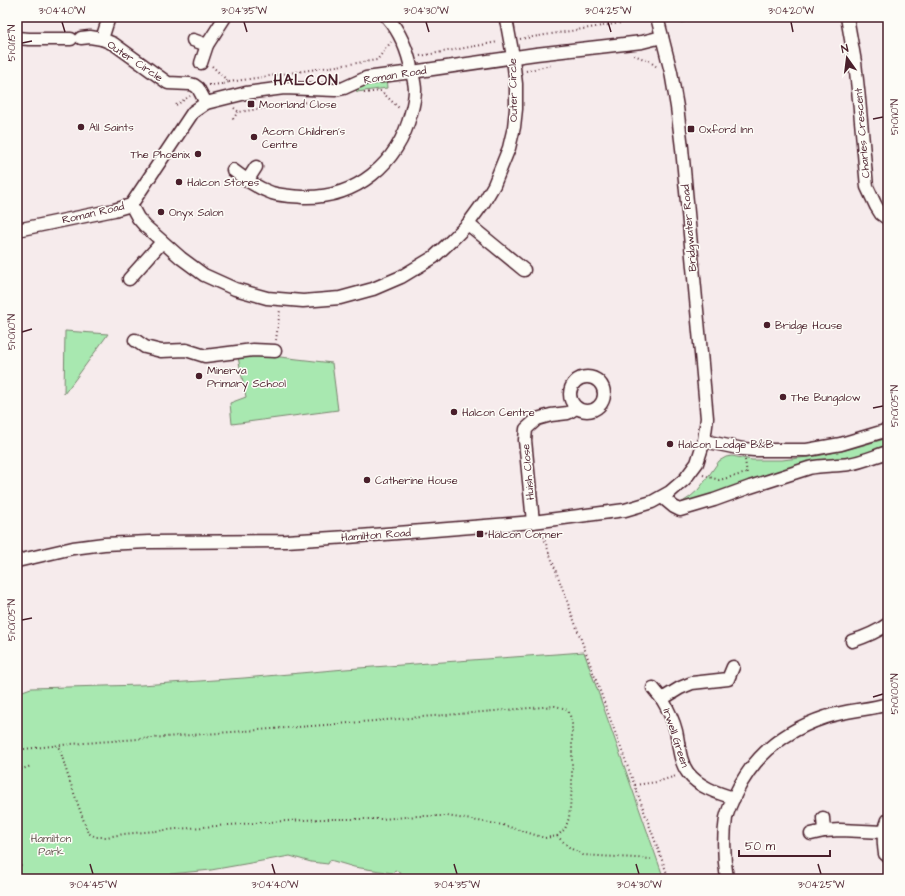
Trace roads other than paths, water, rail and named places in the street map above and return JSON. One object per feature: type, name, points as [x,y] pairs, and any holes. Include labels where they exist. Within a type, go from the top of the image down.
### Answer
[{"type":"street","name":"Outer Circle","points":[[102,40],[109,17]]},
{"type":"street","points":[[206,103],[198,88],[197,74],[207,45],[225,17]]},
{"type":"street","points":[[234,170],[247,181],[263,189],[288,196],[308,197],[325,196],[345,190],[372,176],[400,143],[412,110],[415,90],[408,54],[394,24],[387,17]]},
{"type":"street","name":"Outer Circle","points":[[131,205],[138,218],[145,226],[181,258],[204,275],[235,288],[267,298],[303,301],[340,298],[373,289],[401,277],[434,257],[468,224],[494,185],[509,148],[514,127],[516,109],[515,73],[505,17]]},
{"type":"street","name":"Bridgwater Road","points":[[657,17],[672,78],[682,148],[707,418],[704,441]]},
{"type":"street","name":"Charles Crescent","points":[[847,17],[856,70],[867,187],[881,214],[888,219]]},
{"type":"street","name":"Roman Road","points":[[17,230],[114,210],[131,205],[193,112],[206,103],[246,93],[284,88],[335,90],[344,88],[366,78],[459,64],[642,42],[662,37]]},
{"type":"street","name":"Outer Circle","points":[[17,38],[90,38],[102,40],[114,44],[168,83],[190,84],[197,74]]},
{"type":"street","points":[[194,40],[207,45]]},
{"type":"street","points":[[247,181],[256,167]]},
{"type":"street","points":[[468,224],[524,270]]},
{"type":"street","points":[[129,279],[162,242]]},
{"type":"street","points":[[135,340],[145,347],[160,351],[186,350],[205,356],[253,350],[275,351]]},
{"type":"street","name":"Huish Close","points":[[536,521],[525,440],[526,429],[537,419],[551,415],[568,413],[576,408]]},
{"type":"street","points":[[704,441],[743,449],[776,451],[807,450],[841,444],[888,430]]},
{"type":"street","name":"Hamilton Road","points":[[17,561],[73,548],[104,544],[149,542],[286,541],[409,533],[536,521],[625,510],[652,502],[662,497],[685,479],[697,462],[704,441]]},
{"type":"street","points":[[662,497],[680,510],[809,468],[849,464],[888,452]]},
{"type":"street","points":[[852,641],[866,630],[879,630],[888,624]]},
{"type":"street","name":"Irwell Green","points":[[662,699],[680,688],[692,683],[729,682],[733,667]]},
{"type":"street","name":"Irwell Green","points":[[654,688],[670,712],[676,731],[682,760],[688,772],[696,781],[708,789],[721,795],[734,798]]},
{"type":"street","points":[[727,879],[725,837],[726,817],[741,783],[750,768],[778,740],[804,726],[826,716],[846,711],[876,708],[888,704]]},
{"type":"street","points":[[823,818],[824,831]]},
{"type":"street","points":[[811,834],[824,831],[886,826],[884,841],[885,854]]},
{"type":"place","name":"Moorland Close","points":[[251,104]]},
{"type":"place","name":"All Saints","points":[[81,127]]},
{"type":"place","name":"Oxford Inn","points":[[691,129]]},
{"type":"place","name":"Acorn Children's Centre","points":[[254,137]]},
{"type":"place","name":"The Phoenix","points":[[198,154]]},
{"type":"place","name":"Halcon Stores","points":[[179,182]]},
{"type":"place","name":"Onyx Salon","points":[[161,212]]},
{"type":"place","name":"Bridge House","points":[[767,325]]},
{"type":"place","name":"Minerva Primary School","points":[[199,376]]},
{"type":"place","name":"The Bungalow","points":[[783,397]]},
{"type":"place","name":"Halcon Centre","points":[[454,412]]},
{"type":"place","name":"Halcon Lodge B&B","points":[[670,444]]},
{"type":"place","name":"Catherine House","points":[[367,480]]},
{"type":"place","name":"Halcon Corner","points":[[480,534]]},
{"type":"district","name":"HALCON","points":[[306,80]]},
{"type":"park label","name":"Hamilton Park","points":[[51,844]]}]
